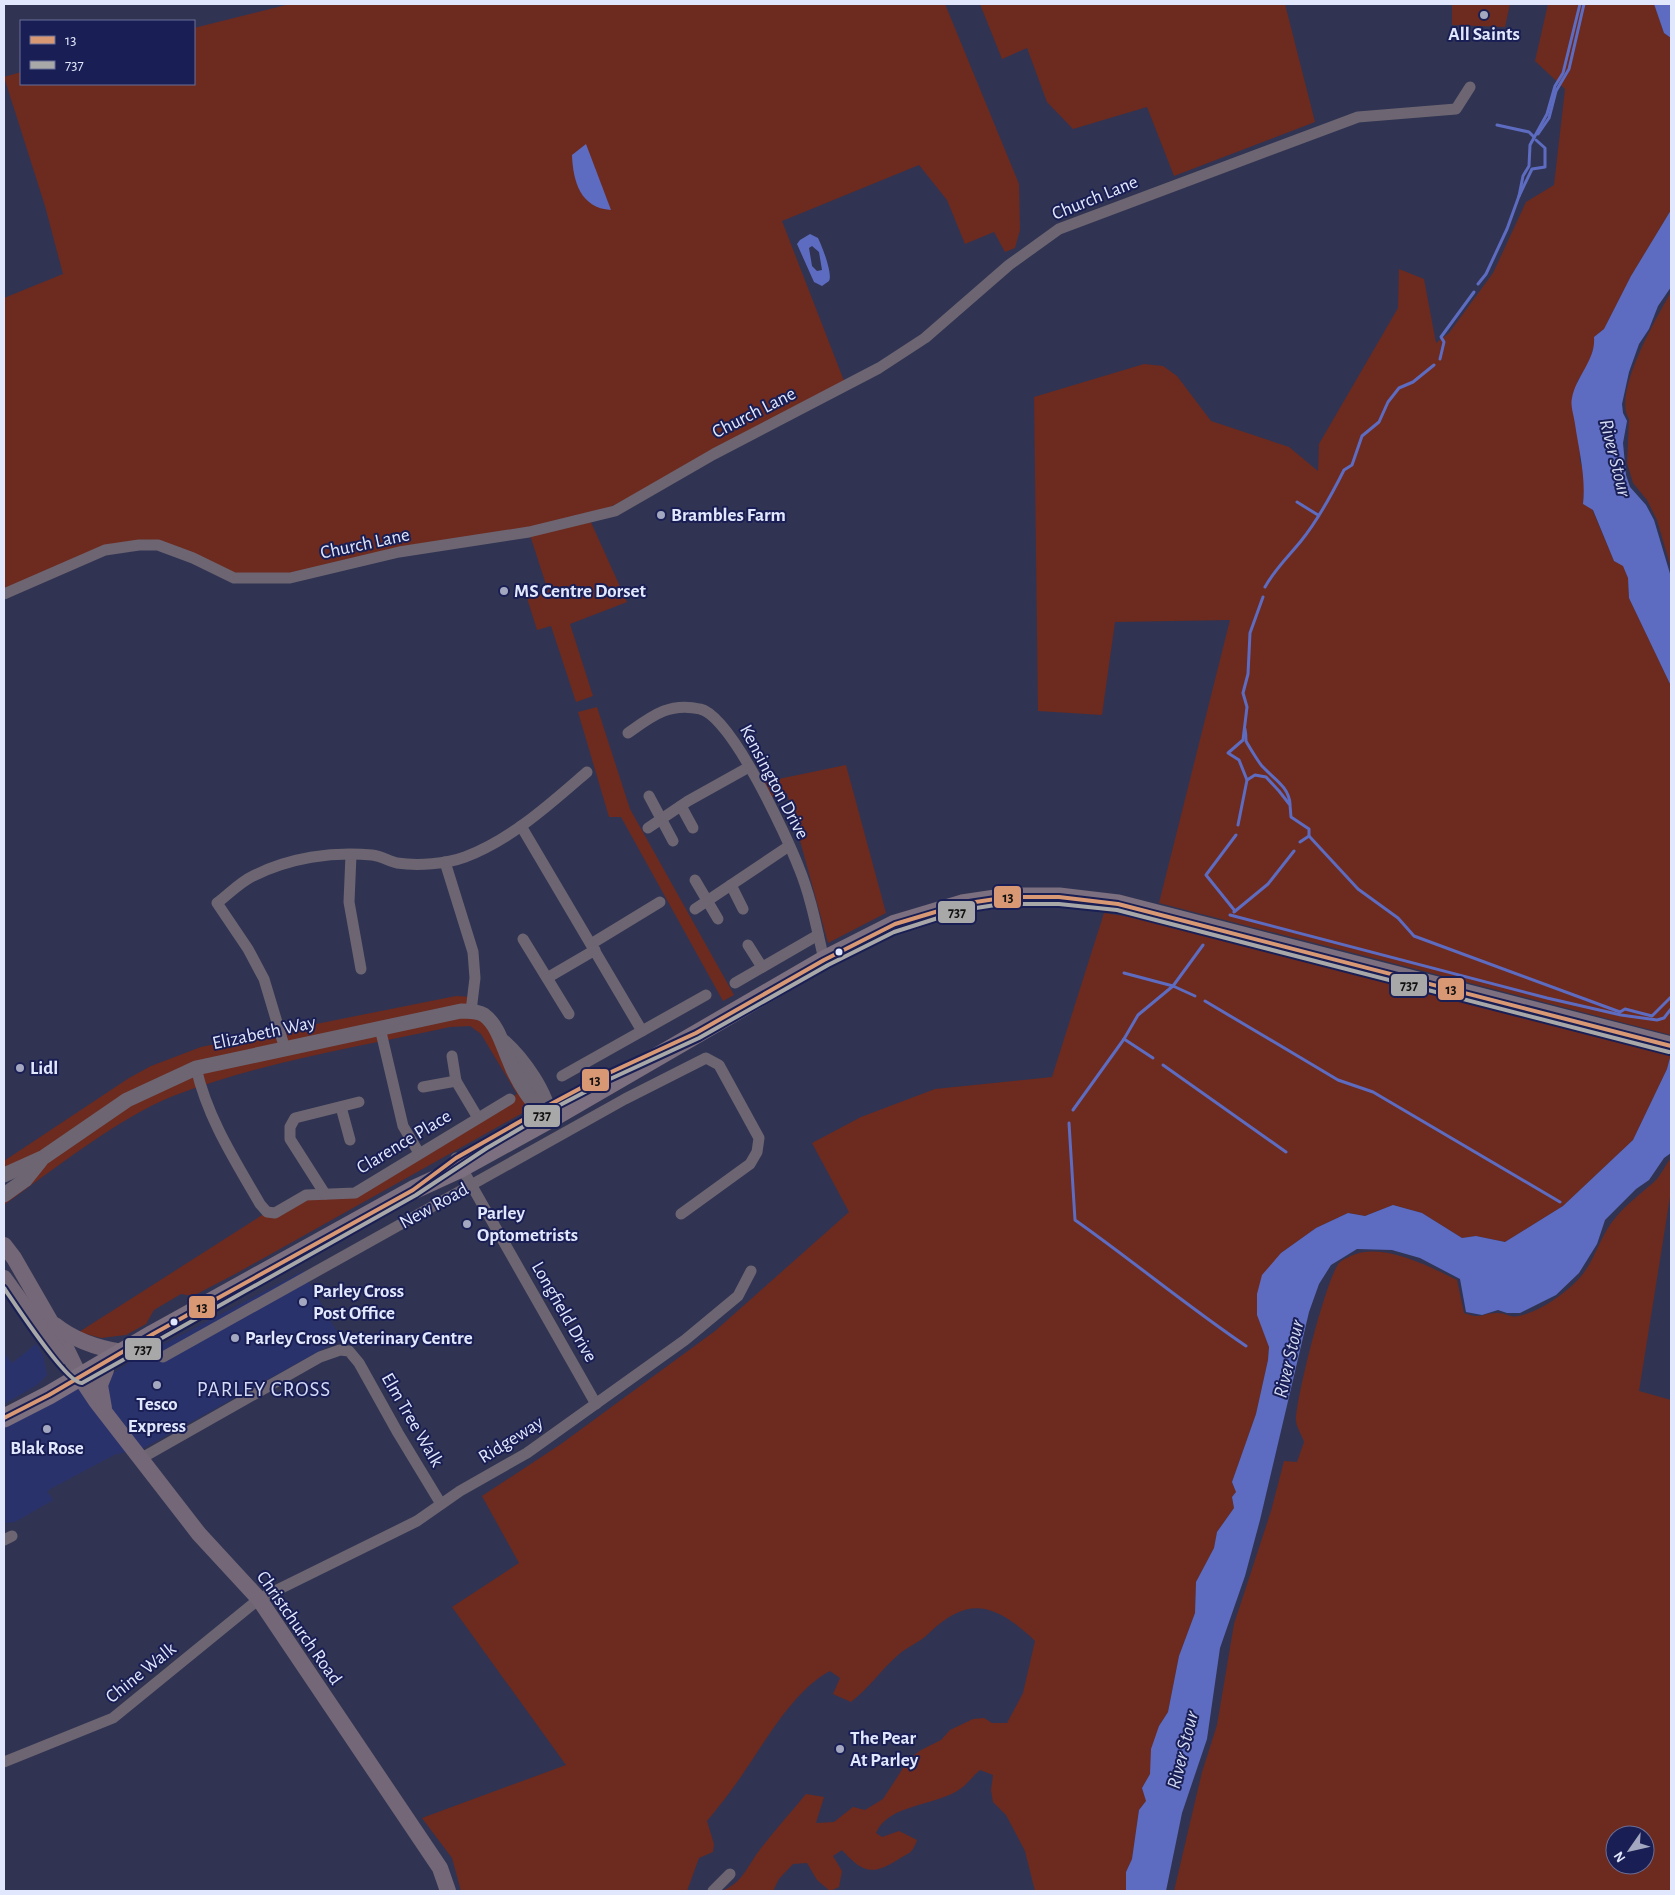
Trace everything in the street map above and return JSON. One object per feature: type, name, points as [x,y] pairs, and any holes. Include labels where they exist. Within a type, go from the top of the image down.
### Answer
[{"type":"main road","name":"New Road","points":[[81,1379],[122,1352],[413,1190],[609,1073],[696,1033],[824,960],[895,924],[962,904],[1009,897],[1059,897],[1118,904],[1671,1046]]},
{"type":"main road","name":"Christchurch Road","points":[[4,1245],[14,1258],[50,1320],[81,1379],[108,1419],[199,1534],[259,1599],[440,1868],[448,1891]]},
{"type":"main road","name":"New Road","points":[[4,1418],[81,1379],[106,1370],[231,1300],[287,1260]]},
{"type":"main road","name":"Christchurch Road","points":[[4,1278],[59,1355],[81,1379]]},
{"type":"main road","points":[[50,1320],[68,1335],[101,1348],[122,1352]]},
{"type":"main road","points":[[106,1370],[100,1384],[100,1393],[108,1419]]},
{"type":"street","name":"Church Lane","points":[[4,594],[105,550],[139,544],[158,545],[193,558],[234,578],[290,578],[399,552],[529,532],[615,511],[714,454],[879,368],[925,338],[1009,265],[1059,230],[1358,117],[1456,109],[1470,87]]},
{"type":"street","name":"Kensington Drive","points":[[628,732],[653,716],[674,706],[702,709],[721,722],[749,766],[800,869],[824,960]]},
{"type":"street","points":[[648,828],[749,766]]},
{"type":"street","points":[[285,1049],[264,979],[248,949],[217,904],[252,876],[286,864],[330,854],[374,856],[397,863],[446,862],[466,857],[521,826],[587,772]]},
{"type":"street","points":[[648,796],[673,841]]},
{"type":"street","points":[[681,806],[693,828]]},
{"type":"street","points":[[521,826],[642,1031]]},
{"type":"street","points":[[695,909],[789,846]]},
{"type":"street","points":[[351,855],[348,902],[361,969]]},
{"type":"street","points":[[446,862],[472,952],[475,978],[470,1011],[485,1016],[501,1039],[510,1064],[546,1111]]},
{"type":"street","points":[[696,880],[718,919]]},
{"type":"street","points":[[731,885],[743,909]]},
{"type":"street","points":[[546,978],[660,902]]},
{"type":"street","points":[[735,983],[818,935]]},
{"type":"street","points":[[522,940],[569,1014]]},
{"type":"street","points":[[748,945],[762,967]]},
{"type":"street","points":[[562,1076],[706,995]]},
{"type":"street","name":"Elizabeth Way","points":[[4,1175],[44,1157],[127,1100],[196,1068],[461,1011],[470,1011]]},
{"type":"street","points":[[380,1028],[403,1126],[419,1153]]},
{"type":"street","points":[[452,1056],[456,1081],[478,1118]]},
{"type":"street","name":"New Road","points":[[163,1357],[625,1100],[706,1058],[719,1065],[759,1138],[758,1152],[750,1164],[681,1214]]},
{"type":"street","name":"Clarence Place","points":[[196,1068],[202,1097],[212,1120],[260,1204],[267,1212],[275,1213],[306,1195],[355,1193],[510,1099]]},
{"type":"street","points":[[423,1087],[456,1081]]},
{"type":"street","points":[[325,1194],[290,1139],[290,1127],[295,1118],[358,1102]]},
{"type":"street","points":[[341,1107],[350,1140]]},
{"type":"street","name":"Elizabeth Way","points":[[4,1195],[25,1180],[44,1157]]},
{"type":"street","name":"Longfield Drive","points":[[459,1163],[596,1404]]},
{"type":"street","name":"Ridgeway","points":[[259,1599],[417,1521],[460,1491],[527,1453],[685,1340],[738,1296],[751,1271]]},
{"type":"street","name":"Elm Tree Walk","points":[[140,1459],[320,1358],[340,1350],[349,1351],[359,1363],[398,1433],[442,1504]]},
{"type":"street","name":"Chine Walk","points":[[4,1762],[113,1718],[259,1599]]},
{"type":"street","points":[[713,1891],[730,1874]]},
{"type":"shaded area","points":[[290,4],[945,4],[1019,184],[1020,230],[1015,248],[1005,252],[994,232],[965,244],[947,200],[919,165],[782,221],[846,386],[589,518],[627,602],[570,624],[593,696],[576,702],[551,626],[537,630],[527,598],[548,591],[529,532],[332,569],[234,578],[158,545],[105,550],[4,594],[4,298],[63,274],[45,206],[4,77],[20,72],[20,85],[195,85],[195,28]]},
{"type":"shaded area","points":[[980,4],[1285,4],[1315,122],[1174,176],[1147,107],[1073,129],[1047,102],[1027,48],[1002,59]]},
{"type":"shaded area","points":[[1452,4],[1510,4],[1505,27],[1452,25]]},
{"type":"shaded area","points":[[1548,4],[1654,4],[1664,33],[1671,38],[1671,210],[1631,276],[1604,329],[1594,337],[1595,343],[1589,363],[1577,382],[1580,461],[1585,476],[1583,504],[1592,509],[1614,561],[1623,565],[1628,578],[1629,598],[1671,686],[1671,1035],[1159,903],[1230,620],[1115,622],[1102,715],[1038,711],[1034,397],[1144,364],[1163,366],[1177,376],[1211,421],[1289,447],[1318,471],[1319,444],[1398,308],[1399,269],[1424,279],[1436,343],[1449,333],[1493,273],[1526,202],[1554,185],[1565,89],[1535,61]]},
{"type":"shaded area","points":[[1671,292],[1671,568],[1657,520],[1647,500],[1633,483],[1627,463],[1629,419],[1625,407],[1626,392],[1638,355]]},
{"type":"shaded area","points":[[597,707],[630,809],[734,995],[723,1001],[621,817],[609,817],[578,712]]},
{"type":"shaded area","points":[[846,765],[886,913],[828,943],[787,793],[770,798],[764,782]]},
{"type":"shaded area","points":[[1104,913],[1138,918],[1671,1054],[1667,1069],[1633,1140],[1563,1206],[1505,1242],[1476,1236],[1462,1238],[1422,1213],[1393,1205],[1365,1216],[1348,1213],[1316,1228],[1281,1253],[1257,1314],[1269,1347],[1268,1360],[1256,1414],[1232,1482],[1236,1492],[1232,1497],[1234,1508],[1217,1532],[1214,1548],[1196,1582],[1195,1613],[1179,1656],[1168,1712],[1159,1726],[1150,1774],[1142,1788],[1146,1801],[1139,1810],[1132,1859],[1126,1872],[1126,1891],[1035,1891],[1025,1851],[1006,1815],[993,1802],[991,1790],[993,1775],[980,1770],[957,1791],[900,1811],[882,1824],[876,1833],[882,1837],[899,1831],[917,1840],[910,1852],[882,1868],[868,1870],[856,1864],[842,1850],[833,1856],[842,1871],[839,1887],[830,1891],[817,1880],[807,1863],[793,1864],[779,1879],[773,1891],[722,1891],[734,1885],[742,1876],[762,1847],[806,1794],[824,1797],[816,1823],[834,1822],[853,1807],[865,1810],[883,1799],[909,1759],[921,1750],[941,1740],[950,1730],[973,1719],[984,1718],[992,1723],[1007,1723],[1023,1693],[1035,1641],[1021,1628],[995,1612],[970,1609],[957,1613],[943,1621],[901,1653],[851,1702],[833,1694],[840,1678],[830,1671],[805,1690],[782,1716],[735,1785],[707,1821],[714,1844],[713,1852],[699,1858],[687,1891],[461,1891],[452,1858],[422,1818],[566,1765],[452,1607],[519,1563],[482,1496],[561,1444],[715,1331],[849,1212],[812,1143],[861,1117],[935,1089],[1052,1077]]},
{"type":"shaded area","points":[[456,996],[473,997],[479,1013],[535,1106],[237,1273],[193,1296],[181,1294],[154,1310],[146,1324],[126,1335],[101,1338],[79,1332],[267,1212],[306,1195],[355,1193],[517,1094],[481,1034],[470,1026],[450,1027],[275,1064],[173,1096],[130,1117],[108,1131],[4,1205],[4,1195],[25,1180],[4,1175],[4,1161],[129,1078],[151,1066],[201,1047]]},
{"type":"shaded area","points":[[1671,1158],[1671,1191],[1639,1391],[1671,1400],[1671,1891],[1174,1891],[1202,1772],[1217,1725],[1234,1624],[1271,1511],[1284,1461],[1297,1462],[1304,1442],[1297,1425],[1297,1408],[1320,1314],[1333,1273],[1339,1263],[1354,1255],[1368,1252],[1394,1254],[1421,1263],[1457,1280],[1464,1313],[1479,1316],[1492,1313],[1510,1316],[1527,1314],[1554,1300],[1582,1275],[1612,1222],[1661,1174]]},
{"type":"shaded area","points":[[303,1271],[341,1339],[140,1450],[116,1454],[54,1487],[47,1491],[53,1500],[15,1522],[4,1523],[4,1426],[63,1395],[107,1377],[130,1362]]},
{"type":"shaded area","points":[[36,1344],[43,1355],[47,1375],[37,1385],[4,1404],[4,1353],[12,1363]]},
{"type":"water","points":[[1654,4],[1671,4],[1671,38],[1664,33]]},
{"type":"water","points":[[586,144],[611,210],[592,204],[580,192],[574,174],[572,155]]},
{"type":"water","name":"River Stour","points":[[1671,210],[1671,287],[1658,306],[1649,329],[1639,344],[1629,372],[1622,404],[1623,413],[1627,421],[1623,443],[1626,475],[1630,487],[1646,505],[1654,520],[1671,577],[1671,686],[1629,598],[1628,578],[1623,566],[1614,561],[1593,510],[1583,504],[1583,474],[1571,404],[1577,382],[1592,353],[1594,337],[1604,329],[1631,276]]},
{"type":"water","points":[[810,234],[818,238],[830,272],[829,281],[822,286],[814,282],[797,244]],"holes":[[[812,246],[819,252],[822,270],[817,271],[812,266],[809,248]]]},
{"type":"water","name":"River Stour","points":[[1671,1054],[1671,1153],[1664,1158],[1649,1180],[1636,1189],[1605,1220],[1597,1244],[1579,1273],[1556,1295],[1520,1313],[1507,1313],[1498,1310],[1482,1315],[1466,1312],[1460,1279],[1420,1258],[1392,1250],[1357,1249],[1331,1265],[1319,1284],[1309,1312],[1260,1520],[1245,1576],[1220,1648],[1207,1739],[1182,1813],[1166,1891],[1126,1891],[1126,1872],[1132,1859],[1139,1810],[1146,1801],[1142,1788],[1150,1774],[1151,1749],[1159,1726],[1168,1712],[1179,1656],[1195,1613],[1196,1582],[1214,1548],[1217,1532],[1234,1508],[1232,1497],[1236,1492],[1232,1482],[1256,1414],[1268,1360],[1269,1347],[1257,1315],[1257,1294],[1262,1275],[1281,1253],[1316,1228],[1348,1213],[1365,1216],[1393,1205],[1422,1213],[1462,1238],[1476,1236],[1505,1242],[1563,1206],[1633,1140],[1667,1069]]},
{"type":"waterway","points":[[1478,284],[1486,274],[1507,229],[1519,196],[1523,176],[1529,166],[1530,145],[1547,114],[1555,86],[1563,73],[1580,4]]},
{"type":"waterway","points":[[1538,134],[1549,118],[1556,91],[1569,69],[1584,4]]},
{"type":"waterway","points":[[1497,125],[1529,132],[1534,137]]},
{"type":"waterway","points":[[1519,196],[1532,169],[1545,167],[1545,148],[1536,140]]},
{"type":"waterway","points":[[1440,359],[1444,342],[1441,337],[1474,292]]},
{"type":"waterway","points":[[1265,587],[1313,524],[1344,470],[1352,465],[1362,436],[1379,422],[1388,402],[1399,388],[1413,382],[1434,365]]},
{"type":"waterway","points":[[1297,502],[1318,515]]},
{"type":"waterway","points":[[1247,780],[1239,760],[1228,753],[1243,740],[1247,707],[1243,693],[1248,674],[1250,633],[1263,597]]},
{"type":"waterway","points":[[1245,729],[1246,741],[1251,750],[1261,765],[1284,788],[1290,804]]},
{"type":"waterway","points":[[1238,825],[1247,780],[1255,775],[1266,777],[1279,791],[1290,805],[1291,817],[1309,829],[1309,836]]},
{"type":"waterway","points":[[1235,911],[1206,875],[1236,835]]},
{"type":"waterway","points":[[1300,842],[1309,836],[1358,889],[1398,918],[1414,936],[1620,1012],[1625,1009],[1652,1016],[1671,997]]},
{"type":"waterway","points":[[1234,912],[1268,884],[1294,851]]},
{"type":"waterway","points":[[1230,915],[1547,998],[1621,1015],[1657,1020],[1664,1018],[1671,1009]]},
{"type":"waterway","points":[[1073,1110],[1124,1039],[1138,1015],[1173,986],[1203,945]]},
{"type":"waterway","points":[[1124,973],[1173,986],[1195,996]]},
{"type":"waterway","points":[[1205,1001],[1338,1080],[1373,1092],[1560,1202]]},
{"type":"waterway","points":[[1124,1039],[1153,1058]]},
{"type":"waterway","points":[[1163,1065],[1286,1152]]},
{"type":"waterway","points":[[1069,1123],[1075,1220],[1246,1346]]},
{"type":"transit line","name":"13","points":[[4,1418],[49,1395],[153,1334],[413,1190],[456,1158],[549,1105],[609,1073],[696,1033],[824,960],[895,924],[962,904],[1009,897],[1059,897],[1118,904],[1671,1046]]},
{"type":"transit line","name":"737","points":[[4,1288],[54,1358],[75,1380],[82,1383],[416,1195],[487,1148],[560,1105],[610,1079],[699,1038],[828,965],[894,932],[963,910],[1002,904],[1059,904],[1117,910],[1669,1052]]},
{"type":"place","name":"All Saints","points":[[1484,15]]},
{"type":"place","name":"Brambles Farm","points":[[661,515]]},
{"type":"place","name":"MS Centre Dorset","points":[[504,591]]},
{"type":"place","name":"Lidl","points":[[20,1068]]},
{"type":"place","name":"Parley Optometrists","points":[[467,1224]]},
{"type":"place","name":"Parley Cross Post Office","points":[[303,1302]]},
{"type":"place","name":"Parley Cross Veterinary Centre","points":[[235,1338]]},
{"type":"place","name":"Tesco Express","points":[[157,1385]]},
{"type":"place","name":"Blak Rose","points":[[47,1429]]},
{"type":"place","name":"The Pear At Parley","points":[[840,1749]]},
{"type":"district","name":"PARLEY CROSS","points":[[264,1389]]}]
